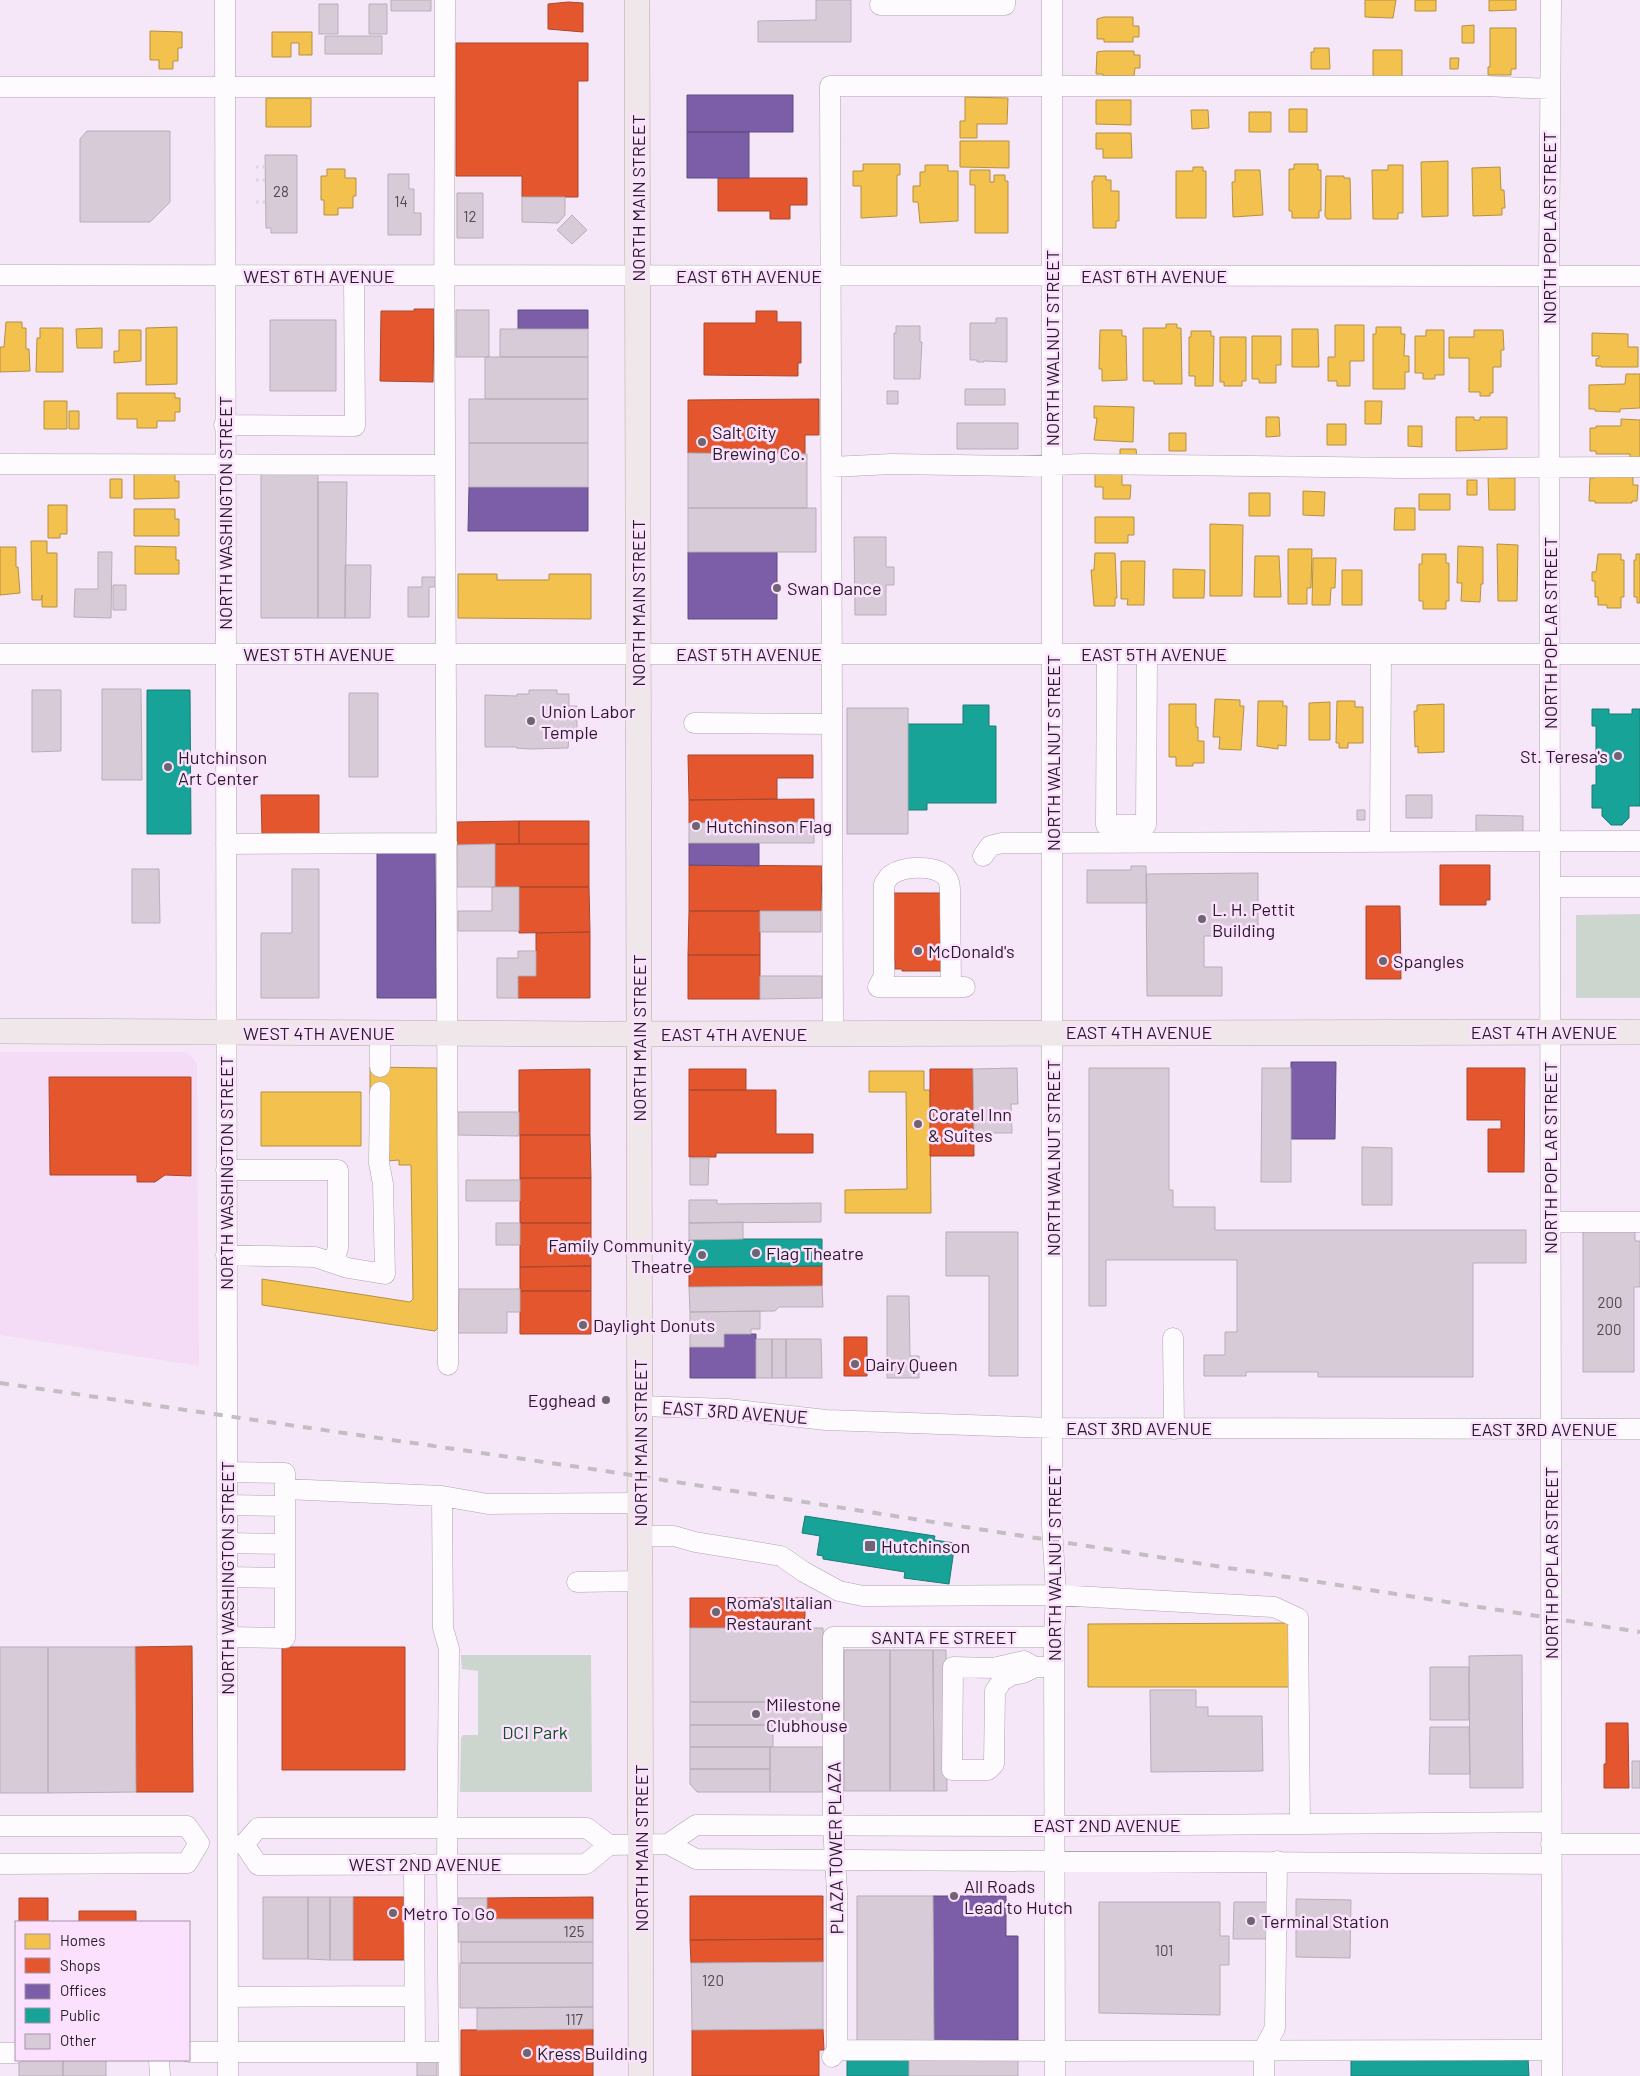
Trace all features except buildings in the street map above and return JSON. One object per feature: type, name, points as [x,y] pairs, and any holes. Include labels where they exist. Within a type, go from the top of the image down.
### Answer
[{"type":"main road","name":"NORTH MAIN STREET","points":[[637,0],[641,2076]]},
{"type":"main road","name":"WEST 4TH AVENUE","points":[[0,1032],[638,1034]]},
{"type":"main road","name":"EAST 4TH AVENUE","points":[[638,1034],[1640,1032]]},
{"type":"street","name":"NORTH WASHINGTON STREET","points":[[224,0],[227,1637],[236,1844],[228,1997],[228,2076]]},
{"type":"street","points":[[444,0],[443,276],[449,1033],[448,1365]]},
{"type":"street","points":[[880,5],[1005,5],[1005,0]]},
{"type":"street","name":"NORTH WALNUT STREET","points":[[1052,0],[1052,1526],[1056,1595],[1054,1637],[1045,1667],[1054,1826],[1055,2076]]},
{"type":"street","name":"NORTH POPLAR STREET","points":[[1551,0],[1549,276],[1552,2076]]},
{"type":"street","points":[[833,1034],[830,86],[1486,86],[1549,89]]},
{"type":"street","points":[[0,87],[444,87]]},
{"type":"street","name":"WEST 6TH AVENUE","points":[[0,275],[638,276]]},
{"type":"street","points":[[224,425],[355,426],[354,276]]},
{"type":"street","name":"EAST 6TH AVENUE","points":[[638,276],[1640,276]]},
{"type":"street","points":[[0,464],[444,465]]},
{"type":"street","points":[[831,467],[892,464],[1403,468],[1640,466]]},
{"type":"street","name":"WEST 5TH AVENUE","points":[[0,654],[638,654]]},
{"type":"street","name":"EAST 5TH AVENUE","points":[[638,654],[1640,654]]},
{"type":"street","points":[[1107,654],[1106,825],[1146,825],[1147,654]]},
{"type":"street","points":[[1380,842],[1381,654]]},
{"type":"street","points":[[694,723],[832,724]]},
{"type":"street","points":[[983,856],[990,846],[1002,843],[1640,841]]},
{"type":"street","points":[[226,844],[447,843]]},
{"type":"street","points":[[921,869],[938,870],[948,879],[958,986],[878,987],[884,976],[884,884],[890,876],[901,870],[921,869]]},
{"type":"street","points":[[1550,887],[1640,887]]},
{"type":"street","points":[[380,1033],[380,1067]]},
{"type":"street","points":[[226,1256],[315,1257],[348,1268],[385,1274],[383,1184],[380,1163],[380,1092]]},
{"type":"street","points":[[226,1170],[338,1170],[338,1248],[333,1263]]},
{"type":"street","points":[[1551,1222],[1640,1222]]},
{"type":"street","points":[[1173,1338],[1174,1429]]},
{"type":"street","name":"EAST 3RD AVENUE","points":[[640,1406],[728,1409],[826,1420],[1053,1428],[1640,1428]]},
{"type":"street","points":[[227,1472],[285,1472],[285,1638],[227,1637]]},
{"type":"street","points":[[442,1496],[443,1628],[449,1649],[447,1865],[449,2076]]},
{"type":"street","points":[[227,1505],[285,1498],[442,1496],[488,1504],[640,1503]]},
{"type":"street","points":[[640,1536],[674,1536],[695,1542],[781,1556],[839,1592],[863,1596],[1056,1595],[1274,1607],[1298,1618],[1300,1824]]},
{"type":"street","points":[[227,1543],[285,1544]]},
{"type":"street","points":[[227,1577],[285,1578]]},
{"type":"street","points":[[577,1582],[640,1581]]},
{"type":"street","name":"SANTA FE STREET","points":[[834,1637],[1054,1637]]},
{"type":"street","name":"PLAZA TOWER PLAZA","points":[[834,1637],[834,2054],[1055,2052]]},
{"type":"street","points":[[1024,1661],[1045,1667],[1012,1675],[1002,1680],[995,1691],[994,1764],[988,1770],[952,1770],[953,1667],[993,1668],[1024,1661]]},
{"type":"street","name":"EAST 2ND AVENUE","points":[[668,1844],[696,1826],[1054,1826],[1551,1822]]},
{"type":"street","points":[[0,1826],[187,1826],[199,1843]]},
{"type":"street","name":"WEST 2ND AVENUE","points":[[448,1827],[587,1828],[609,1845],[586,1864],[258,1865],[236,1844],[258,1828],[448,1827]]},
{"type":"street","points":[[199,1843],[236,1844]]},
{"type":"street","points":[[0,1864],[187,1863],[199,1843]]},
{"type":"street","points":[[609,1845],[641,1844]]},
{"type":"street","name":"EAST 2ND AVENUE","points":[[641,1844],[668,1844],[696,1859],[1551,1864]]},
{"type":"street","points":[[1551,1844],[1640,1844]]},
{"type":"street","points":[[1264,2076],[1264,2049],[1275,2028],[1277,1861]]},
{"type":"street","points":[[414,1864],[415,2052]]},
{"type":"street","points":[[228,1997],[407,1996]]},
{"type":"street","points":[[1055,2052],[1264,2049],[1551,2050]]},
{"type":"street","points":[[190,2052],[449,2052]]},
{"type":"street","points":[[0,2053],[15,2053]]},
{"type":"street","points":[[160,2061],[160,2076]]},
{"type":"path","points":[[256,167],[265,167]]},
{"type":"path","points":[[256,180],[265,180]]},
{"type":"path","points":[[256,202],[266,202]]},
{"type":"shaded area","points":[[0,1052],[184,1052],[191,1056],[197,1064],[199,1366],[0,1335]]},
{"type":"green space","points":[[1640,914],[1640,998],[1576,998],[1576,915]]},
{"type":"green space","name":"DCI Park","points":[[461,1655],[591,1655],[592,1792],[460,1792],[461,1738],[463,1735],[478,1735],[478,1671],[462,1669]]},
{"type":"railway","points":[[0,1383],[599,1470],[1640,1632]]},
{"type":"place","name":"Salt City Brewing Co.","points":[[702,442]]},
{"type":"place","name":"Swan Dance","points":[[777,588]]},
{"type":"place","name":"Union Labor Temple","points":[[531,721]]},
{"type":"place","name":"St. Teresa's","points":[[1618,756]]},
{"type":"place","name":"Hutchinson Art Center","points":[[168,767]]},
{"type":"place","name":"Hutchinson Flag","points":[[696,826]]},
{"type":"place","name":"L. H. Pettit Building","points":[[1202,919]]},
{"type":"place","name":"McDonald's","points":[[918,951]]},
{"type":"place","name":"Spangles","points":[[1383,961]]},
{"type":"place","name":"Coratel Inn & Suites","points":[[918,1124]]},
{"type":"place","name":"Flag Theatre","points":[[756,1253]]},
{"type":"place","name":"Family Community Theatre","points":[[702,1255]]},
{"type":"place","name":"Daylight Donuts","points":[[583,1325]]},
{"type":"place","name":"Dairy Queen","points":[[855,1364]]},
{"type":"place","name":"Egghead","points":[[606,1400]]},
{"type":"place","name":"Hutchinson","points":[[870,1546]]},
{"type":"place","name":"Roma's Italian Restaurant","points":[[716,1612]]},
{"type":"place","name":"Milestone Clubhouse","points":[[756,1714]]},
{"type":"place","name":"All Roads Lead to Hutch","points":[[954,1896]]},
{"type":"place","name":"Metro To Go","points":[[393,1913]]},
{"type":"place","name":"Terminal Station","points":[[1251,1921]]},
{"type":"place","name":"Kress Building","points":[[527,2053]]}]
